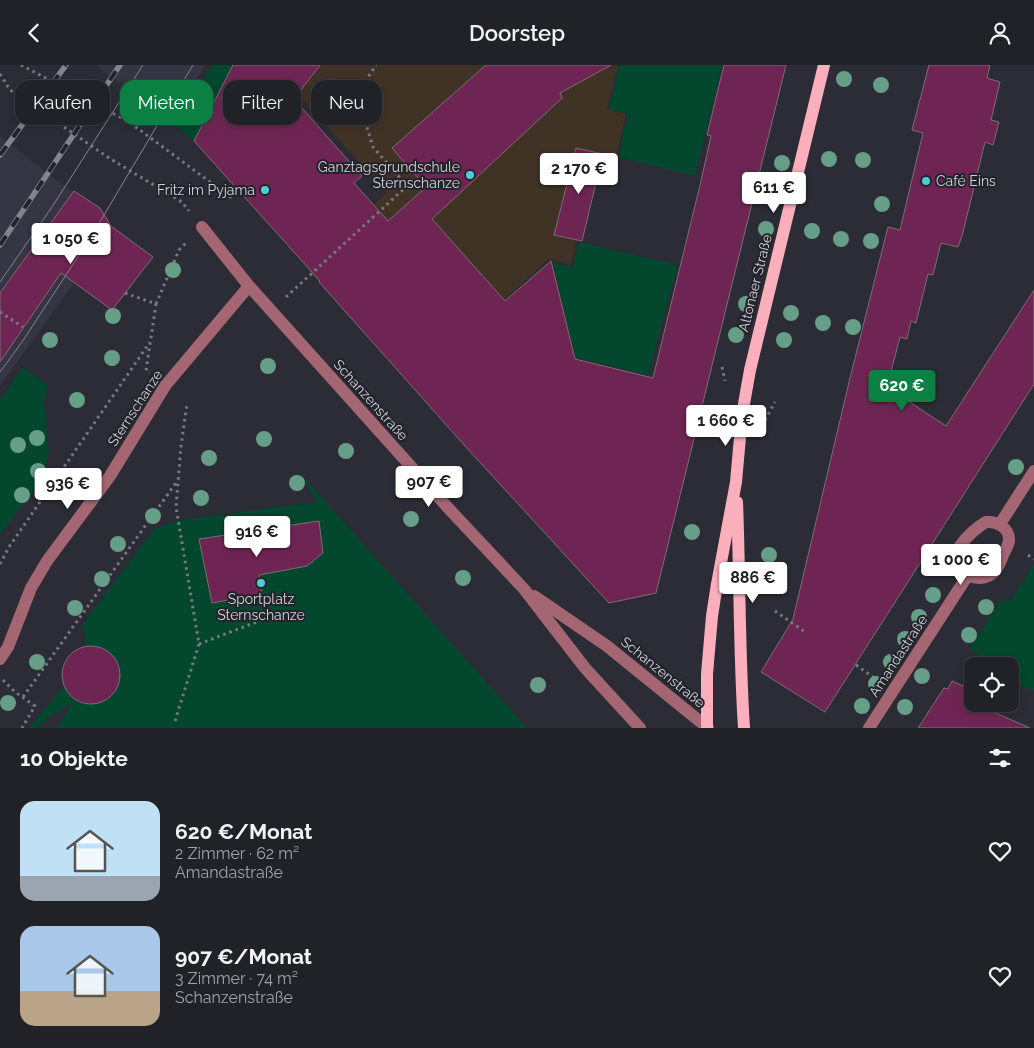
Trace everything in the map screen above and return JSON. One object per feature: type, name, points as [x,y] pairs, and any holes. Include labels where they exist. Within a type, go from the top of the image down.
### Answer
[{"type":"main road","name":"Altonaer Straße","points":[[707,728],[707,659],[716,583],[736,482],[742,415],[750,370],[824,65]]},
{"type":"main road","name":"Altonaer Straße","points":[[736,482],[739,627],[744,728]]},
{"type":"street","name":"Schanzenstraße","points":[[202,227],[271,311],[450,510],[524,589],[585,668],[639,727]]},
{"type":"street","name":"Sternschanze","points":[[0,659],[8,647],[31,588],[47,561],[110,476],[165,386],[249,286]]},
{"type":"street","points":[[1000,524],[1034,471]]},
{"type":"street","points":[[986,522],[1000,524],[1007,532],[1009,543],[997,570],[991,575],[984,577],[968,575],[958,561],[960,546],[978,527],[986,522]]},
{"type":"street","name":"Amandastraße","points":[[869,728],[968,575]]},
{"type":"street","name":"Schanzenstraße","points":[[524,589],[607,646],[707,728]]},
{"type":"path","points":[[21,65],[129,122],[233,199]]},
{"type":"path","points":[[271,311],[407,187],[372,147],[357,94],[376,65]]},
{"type":"path","points":[[0,74],[10,90],[109,158],[182,202]]},
{"type":"path","points":[[165,386],[146,371],[156,304],[179,250],[202,227]]},
{"type":"path","points":[[125,293],[156,304]]},
{"type":"path","points":[[0,312],[23,327]]},
{"type":"path","points":[[0,564],[9,547],[150,343]]},
{"type":"path","points":[[176,721],[199,644],[176,507],[181,446],[187,404]]},
{"type":"path","points":[[23,697],[178,479]]},
{"type":"path","points":[[1025,553],[1034,559]]},
{"type":"path","points":[[774,611],[805,631]]},
{"type":"path","points":[[199,644],[280,613]]},
{"type":"path","points":[[0,678],[35,706],[22,728]]},
{"type":"shaded area","points":[[97,65],[205,65],[196,80],[120,80],[120,82]]},
{"type":"shaded area","name":"Ganztagsgrundschule Sternschanze","points":[[291,65],[618,65],[607,109],[626,114],[616,157],[575,147],[555,235],[576,241],[571,265],[549,259],[504,300],[422,209],[395,214],[319,282],[306,265],[387,193],[325,125],[382,125],[382,80],[311,80],[311,109],[301,98],[301,80],[285,80],[282,77]]},
{"type":"shaded area","points":[[0,136],[60,183],[100,208],[111,226],[153,257],[112,311],[74,283],[0,386]]},
{"type":"green space","points":[[213,65],[233,65],[225,80],[223,80],[223,84],[213,104],[213,80],[204,80]]},
{"type":"green space","points":[[619,65],[722,65],[695,176],[618,157],[628,114],[609,109]]},
{"type":"green space","points":[[177,125],[202,125],[194,141]]},
{"type":"green space","points":[[579,242],[678,265],[648,375],[575,357],[553,263],[573,267]]},
{"type":"green space","points":[[23,367],[48,385],[44,401],[49,451],[41,482],[0,534],[0,400]]},
{"type":"green space","name":"Sportplatz Sternschanze","points":[[298,471],[527,728],[57,728],[74,701],[46,719],[38,728],[29,728],[64,686],[64,666],[69,656],[87,646],[82,625],[154,529],[176,521],[317,502]]},
{"type":"green space","points":[[1034,564],[1034,691],[1019,683],[1019,657],[981,657],[970,649],[1001,600],[1011,600]]},
{"type":"building","points":[[233,65],[320,65],[301,90],[301,80],[225,80]]},
{"type":"building","points":[[486,65],[611,65],[560,93],[562,98],[432,219],[505,301],[551,261],[575,359],[653,378],[701,181],[711,136],[707,135],[724,65],[786,65],[656,593],[609,603],[465,446],[194,141],[202,125],[213,125],[213,104],[223,84],[223,125],[301,125],[301,107],[311,118],[311,125],[317,125],[362,176],[354,183],[388,221],[426,187],[392,148]]},
{"type":"building","points":[[929,65],[990,65],[987,78],[1000,82],[991,120],[999,122],[993,145],[985,142],[958,247],[941,243],[933,275],[928,274],[916,323],[911,321],[907,339],[900,337],[887,387],[946,426],[1034,290],[1034,384],[825,712],[761,672],[793,619],[888,227],[900,230],[923,133],[912,130]]},
{"type":"building","points":[[576,148],[603,154],[582,241],[554,235]]},
{"type":"building","points":[[74,191],[100,208],[111,226],[153,257],[112,310],[61,273],[0,362],[0,293]]},
{"type":"building","points":[[319,521],[323,553],[307,566],[259,575],[262,594],[212,603],[199,539]]},
{"type":"building","points":[[91,646],[102,648],[112,654],[118,664],[120,675],[118,686],[112,696],[102,702],[91,704],[80,702],[70,696],[64,686],[62,675],[64,664],[70,654],[80,648]]},
{"type":"building","points":[[952,681],[964,686],[964,712],[993,712],[1030,728],[918,728],[944,688],[948,689]]},
{"type":"tram line","points":[[0,282],[52,207],[143,65]]},
{"type":"tram line","points":[[0,372],[91,237],[193,65]]},
{"type":"railway","points":[[0,155],[66,65]]},
{"type":"railway","points":[[0,245],[120,65]]},
{"type":"place","name":"Ganztagsgrundschule Sternschanze","points":[[470,175]]},
{"type":"place","name":"Café Eins","points":[[926,181]]},
{"type":"place","name":"Fritz im Pyjama","points":[[265,190]]},
{"type":"place","name":"Sportplatz Sternschanze","points":[[261,583]]}]
